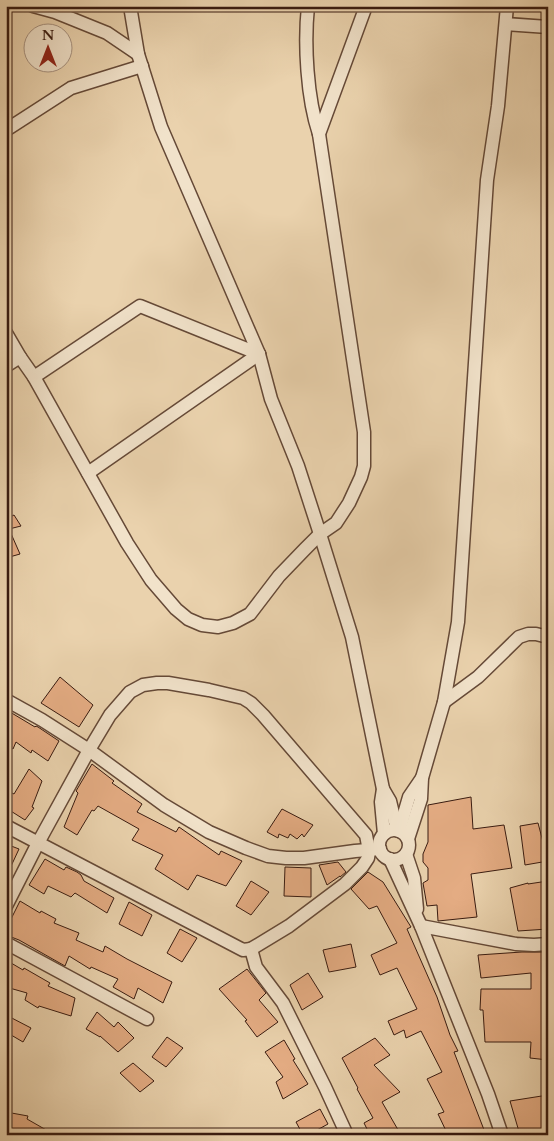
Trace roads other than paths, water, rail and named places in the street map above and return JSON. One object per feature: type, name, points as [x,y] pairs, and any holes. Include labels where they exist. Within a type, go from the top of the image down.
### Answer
[{"type":"street","points":[[33,6],[55,12],[107,33],[140,60]]},
{"type":"street","points":[[130,6],[140,60],[161,127],[259,354],[271,399],[298,466],[352,637],[383,789],[381,802],[384,834]]},
{"type":"street","points":[[6,333],[34,378],[127,543],[151,580],[176,609],[188,619],[202,625],[218,627],[233,623],[250,614],[279,576],[320,534],[336,523],[349,503],[364,466],[365,452],[362,422],[319,134],[313,117],[310,98],[307,42],[308,6]]},
{"type":"street","points":[[319,134],[366,6]]},
{"type":"street","points":[[401,833],[409,797],[422,778],[444,702],[458,622],[485,198],[498,106],[507,6]]},
{"type":"street","points":[[506,24],[548,26]]},
{"type":"street","points":[[6,130],[71,88],[140,60]]},
{"type":"street","points":[[34,378],[140,306],[259,354]]},
{"type":"street","points":[[88,473],[259,354]]},
{"type":"street","points":[[6,366],[20,358]]},
{"type":"street","points":[[444,702],[478,677],[519,637],[528,634],[548,637]]},
{"type":"street","points":[[6,906],[38,843],[110,715],[130,692],[143,685],[157,683],[209,690],[243,698],[251,703],[366,835],[375,850],[390,859],[399,859],[406,854],[409,845],[401,833],[390,800],[383,789]]},
{"type":"street","points":[[6,700],[89,750],[164,805],[209,832],[246,848],[268,856],[286,858],[304,858],[375,850]]},
{"type":"street","points":[[6,826],[243,950],[251,949],[289,926],[345,884],[362,867],[384,834],[390,830],[401,833]]},
{"type":"street","points":[[406,854],[414,878],[419,923]]},
{"type":"street","points":[[390,859],[419,923],[488,1094],[502,1135]]},
{"type":"street","points":[[419,923],[516,944],[548,944]]},
{"type":"street","points":[[6,943],[146,1019]]},
{"type":"street","points":[[251,949],[256,967],[283,1003],[347,1135]]}]
